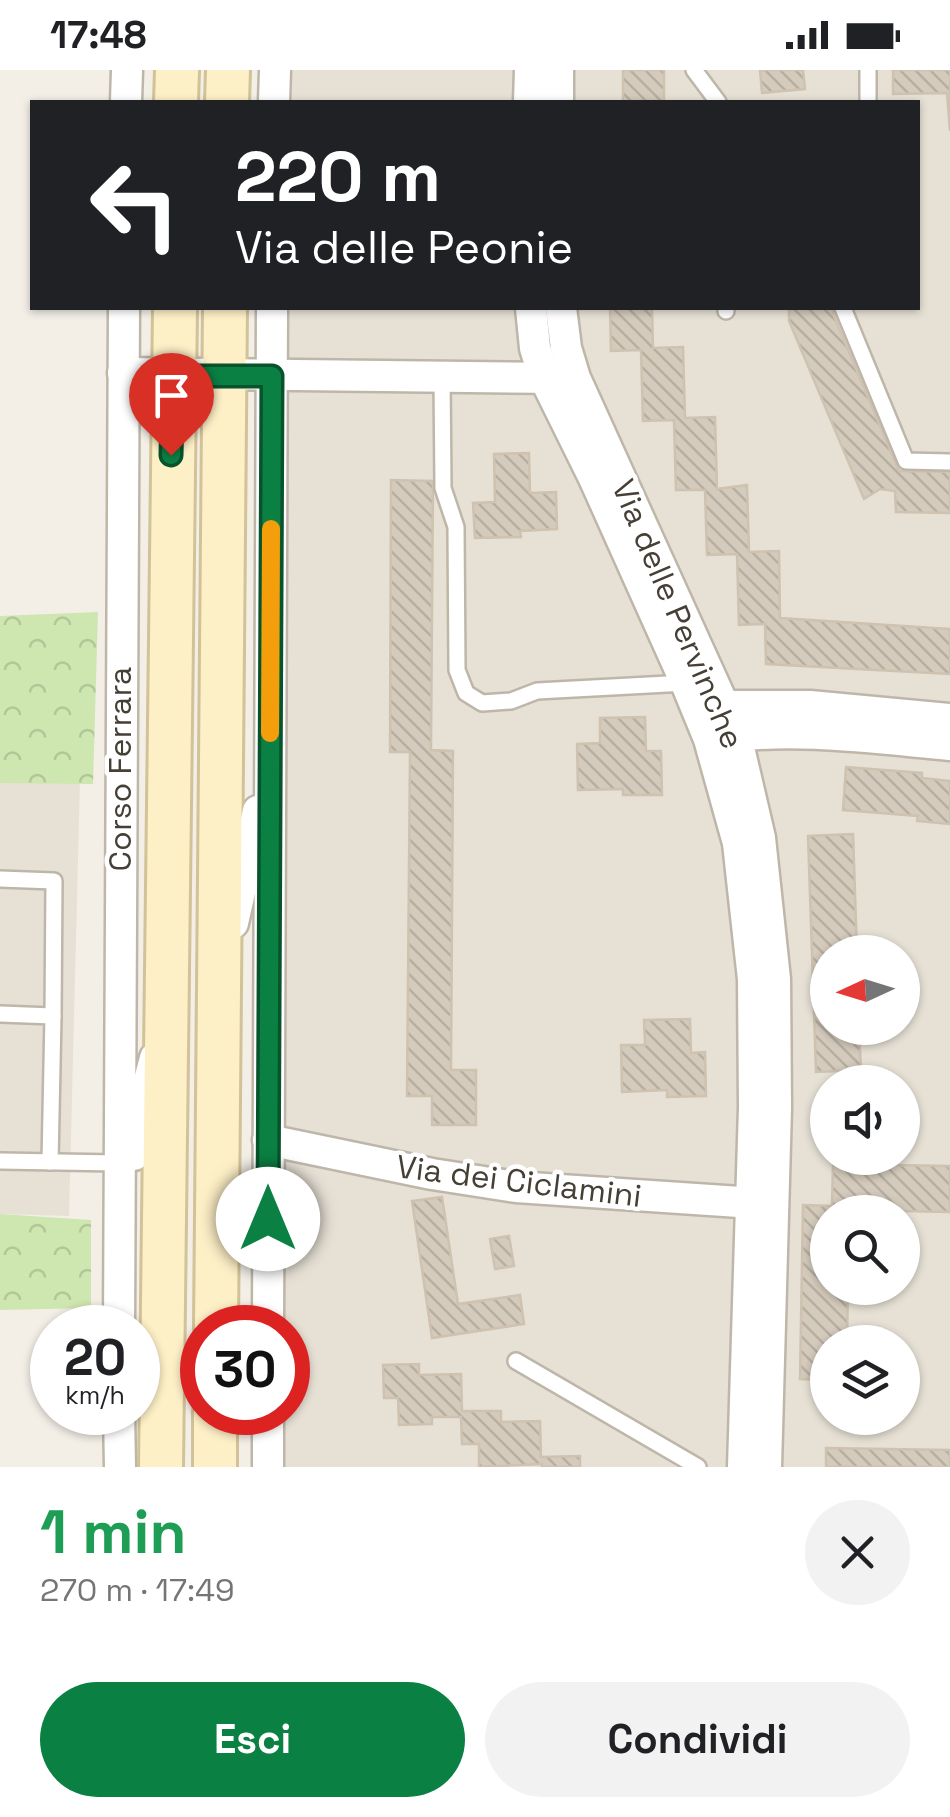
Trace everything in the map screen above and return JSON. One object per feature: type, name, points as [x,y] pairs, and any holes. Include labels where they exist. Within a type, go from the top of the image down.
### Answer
[{"type":"main road","points":[[176,70],[176,100]]},
{"type":"main road","points":[[227,100],[228,70]]},
{"type":"main road","name":"Corso Ferrara","points":[[161,1467],[175,310]]},
{"type":"main road","points":[[216,1305],[225,310]]},
{"type":"main road","points":[[215,1435],[215,1467]]},
{"type":"street","points":[[126,70],[126,100]]},
{"type":"street","points":[[274,100],[275,70]]},
{"type":"street","points":[[529,100],[530,70]]},
{"type":"street","points":[[558,70],[558,100]]},
{"type":"street","name":"Corso Ferrara","points":[[119,1305],[124,310]]},
{"type":"street","points":[[268,1305],[272,310]]},
{"type":"street","name":"Via delle Pervinche","points":[[530,310],[544,377],[722,737],[746,897],[765,1107],[743,1467]]},
{"type":"street","name":"Via delle Pervinche","points":[[561,310],[575,378],[702,698]]},
{"type":"street","points":[[123,373],[575,378]]},
{"type":"street","points":[[702,698],[950,719]]},
{"type":"street","points":[[722,737],[816,732],[950,744]]},
{"type":"street","points":[[220,984],[270,767]]},
{"type":"street","name":"Corso Ferrara","points":[[118,1231],[138,1118],[165,1022]]},
{"type":"street","name":"Via dei Ciclamini","points":[[268,1140],[516,1187],[761,1203]]},
{"type":"street","name":"Via delle Pervinche","points":[[761,1203],[766,1467]]},
{"type":"street","points":[[119,1435],[120,1467]]},
{"type":"street","points":[[268,1435],[268,1467]]},
{"type":"lane","points":[[694,70],[716,100]]},
{"type":"lane","points":[[868,70],[868,100]]},
{"type":"lane","points":[[844,310],[906,462],[950,462]]},
{"type":"lane","name":"Via delle Pervinche","points":[[442,376],[443,488],[456,527],[457,670],[466,693],[482,703],[511,701],[537,691],[702,698]]},
{"type":"lane","points":[[0,879],[54,881],[50,1162]]},
{"type":"lane","points":[[0,1014],[53,1016]]},
{"type":"lane","points":[[0,1161],[118,1163]]},
{"type":"lane","points":[[516,1361],[698,1467]]},
{"type":"shaded area","points":[[292,70],[950,70],[950,1467],[273,1467],[274,1435],[310,1435],[310,1305],[275,1305],[289,310],[920,310],[920,100],[291,100]]},
{"type":"shaded area","points":[[0,781],[80,781],[69,1216],[0,1214]]},
{"type":"green space","points":[[98,612],[93,784],[0,783],[0,616]]},
{"type":"green space","points":[[0,1214],[91,1220],[91,1305],[30,1305],[30,1309],[0,1310]]},
{"type":"building","points":[[623,70],[664,70],[664,100],[623,100]]},
{"type":"building","points":[[760,70],[803,70],[805,89],[762,93]]},
{"type":"building","points":[[893,70],[950,70],[950,131],[947,93],[893,94]]},
{"type":"building","points":[[610,310],[652,310],[653,348],[683,347],[685,418],[715,417],[717,489],[747,485],[749,552],[779,551],[780,618],[950,629],[950,674],[766,664],[765,624],[739,625],[737,554],[707,555],[705,490],[676,490],[674,420],[643,421],[641,350],[611,351]]},
{"type":"building","points":[[789,310],[833,310],[899,471],[950,472],[950,513],[896,512],[895,491],[880,489],[864,499],[789,321]]},
{"type":"building","points":[[529,453],[530,493],[556,492],[557,529],[520,531],[521,537],[475,538],[473,503],[495,502],[494,454]]},
{"type":"building","points":[[391,480],[433,481],[431,750],[453,751],[451,1070],[476,1070],[476,1125],[432,1125],[432,1096],[407,1096],[410,752],[390,752]]},
{"type":"building","points":[[645,717],[646,751],[661,751],[662,795],[623,795],[623,789],[578,790],[577,744],[600,743],[600,718]]},
{"type":"building","points":[[846,767],[922,773],[922,778],[950,781],[950,824],[917,821],[918,816],[843,810]]},
{"type":"building","points":[[853,834],[856,935],[811,935],[808,836]]},
{"type":"building","points":[[690,1019],[691,1053],[705,1052],[706,1096],[667,1097],[667,1090],[622,1092],[621,1045],[645,1045],[644,1020]]},
{"type":"building","points":[[815,1045],[860,1045],[861,1065],[816,1065]]},
{"type":"building","points":[[920,1165],[950,1166],[950,1212],[920,1211],[920,1195],[832,1195],[833,1175],[920,1175]]},
{"type":"building","points":[[442,1197],[458,1304],[520,1295],[524,1324],[432,1338],[412,1201]]},
{"type":"building","points":[[803,1205],[810,1205],[810,1305],[848,1305],[847,1325],[810,1325],[810,1379],[800,1379]]},
{"type":"building","points":[[509,1236],[514,1266],[495,1269],[490,1239]]},
{"type":"building","points":[[419,1364],[419,1375],[461,1374],[462,1411],[501,1411],[501,1422],[540,1421],[541,1457],[580,1456],[580,1467],[479,1467],[479,1444],[462,1444],[461,1417],[432,1417],[432,1424],[399,1425],[398,1398],[384,1398],[383,1365]]},
{"type":"building","points":[[826,1448],[950,1450],[950,1467],[826,1467]]},
{"type":"slow traffic","points":[[270,733],[271,529]]},
{"type":"route","points":[[171,455],[173,376],[272,376],[268,1219]]}]
